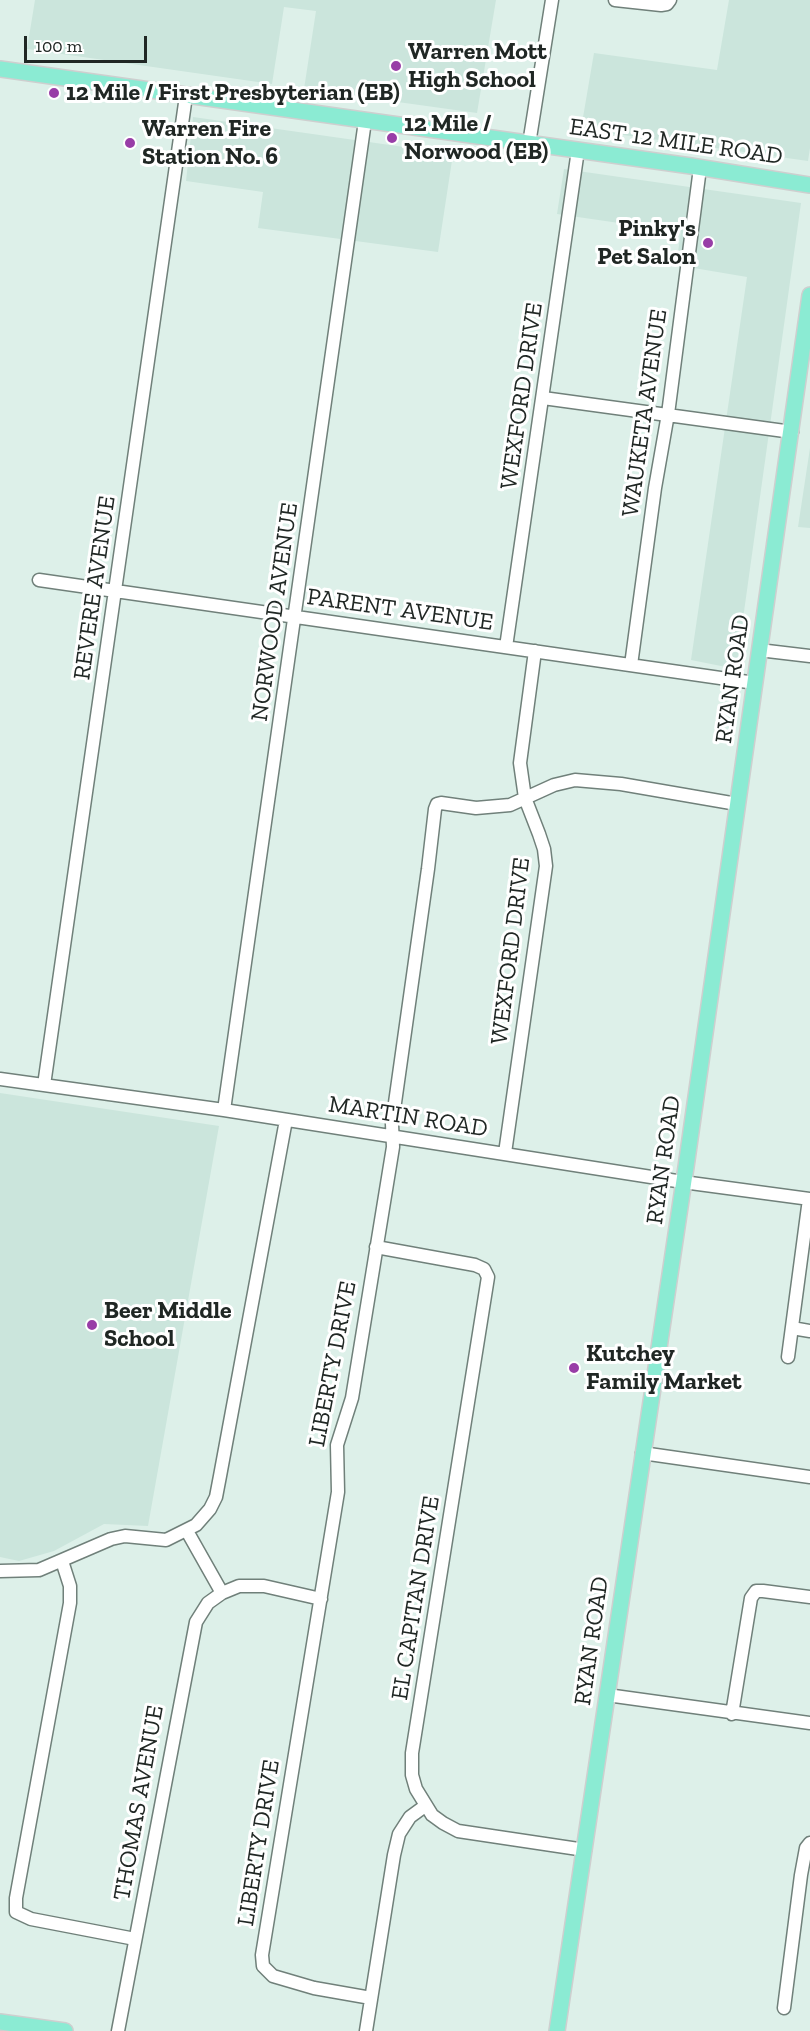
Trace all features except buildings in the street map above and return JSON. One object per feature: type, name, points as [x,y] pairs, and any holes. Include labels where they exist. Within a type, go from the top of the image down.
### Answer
[{"type":"main road","name":"EAST 12 MILE ROAD","points":[[0,69],[810,185]]},
{"type":"main road","name":"RYAN ROAD","points":[[557,2031],[684,1182],[810,295]]},
{"type":"main road","points":[[0,2022],[65,2031]]},
{"type":"street","points":[[529,144],[552,0]]},
{"type":"street","points":[[615,0],[661,5],[667,4],[670,0]]},
{"type":"street","name":"REVERE AVENUE","points":[[44,1085],[186,96]]},
{"type":"street","name":"NORWOOD AVENUE","points":[[224,1110],[365,121]]},
{"type":"street","name":"WEXFORD DRIVE","points":[[506,647],[578,150]]},
{"type":"street","name":"WAUKETA AVENUE","points":[[631,665],[655,488],[668,414],[700,168]]},
{"type":"street","points":[[543,398],[792,432]]},
{"type":"street","name":"PARENT AVENUE","points":[[39,580],[755,683]]},
{"type":"street","points":[[759,650],[810,656]]},
{"type":"street","name":"WEXFORD DRIVE","points":[[505,1153],[545,872],[544,849],[525,798],[520,763],[535,651]]},
{"type":"street","points":[[525,798],[554,785],[575,780],[595,780],[737,804]]},
{"type":"street","name":"LIBERTY DRIVE","points":[[371,1998],[314,1988],[273,1976],[264,1966],[262,1956],[338,1492],[337,1445],[352,1398],[393,1147],[392,1124],[437,804],[492,808],[510,805],[525,798]]},
{"type":"street","name":"MARTIN ROAD","points":[[0,1079],[224,1110],[684,1182],[810,1199]]},
{"type":"street","points":[[0,1571],[39,1570],[93,1545],[125,1536],[166,1539],[187,1531],[201,1521],[216,1497],[286,1120]]},
{"type":"street","points":[[788,1357],[810,1199]]},
{"type":"street","name":"EL CAPITAN DRIVE","points":[[376,1247],[475,1265],[484,1269],[488,1277],[412,1753],[413,1781],[425,1806]]},
{"type":"street","points":[[792,1328],[810,1331]]},
{"type":"street","points":[[642,1454],[810,1477]]},
{"type":"street","points":[[187,1531],[222,1593]]},
{"type":"street","points":[[62,1561],[70,1586],[70,1603],[16,1898],[16,1912],[31,1919],[135,1939]]},
{"type":"street","name":"THOMAS AVENUE","points":[[118,2031],[194,1627],[200,1613],[208,1603],[222,1593],[239,1586],[254,1585],[321,1599]]},
{"type":"street","points":[[732,1713],[751,1598],[756,1591],[810,1598]]},
{"type":"street","points":[[607,1695],[810,1723]]},
{"type":"street","points":[[366,2031],[394,1855],[399,1834],[410,1817],[425,1806],[442,1823],[465,1833],[585,1850]]},
{"type":"street","points":[[784,2008],[801,1875],[809,1844]]},
{"type":"shaded area","name":"Warren Mott High School","points":[[35,0],[496,0],[477,113],[304,89],[316,11],[284,7],[272,84],[27,49]]},
{"type":"shaded area","points":[[729,0],[810,0],[810,148],[808,161],[581,129],[594,53],[717,70]]},
{"type":"shaded area","points":[[193,117],[453,154],[438,252],[258,228],[263,192],[186,181]]},
{"type":"shaded area","points":[[564,169],[801,203],[736,669],[691,660],[747,277],[676,265],[681,232],[557,214]]},
{"type":"shaded area","points":[[810,448],[810,528],[798,527]]},
{"type":"shaded area","name":"Beer Middle School","points":[[0,1093],[219,1126],[148,1526],[104,1524],[54,1551],[19,1561],[0,1557]]},
{"type":"place","name":"Warren Mott High School","points":[[396,66]]},
{"type":"place","name":"12 Mile / First Presbyterian (EB)","points":[[54,93]]},
{"type":"place","name":"12 Mile / Norwood (EB)","points":[[392,138]]},
{"type":"place","name":"Warren Fire Station No. 6","points":[[130,143]]},
{"type":"place","name":"Pinky's Pet Salon","points":[[708,243]]},
{"type":"place","name":"Beer Middle School","points":[[92,1325]]},
{"type":"place","name":"Kutchey Family Market","points":[[574,1368]]}]
